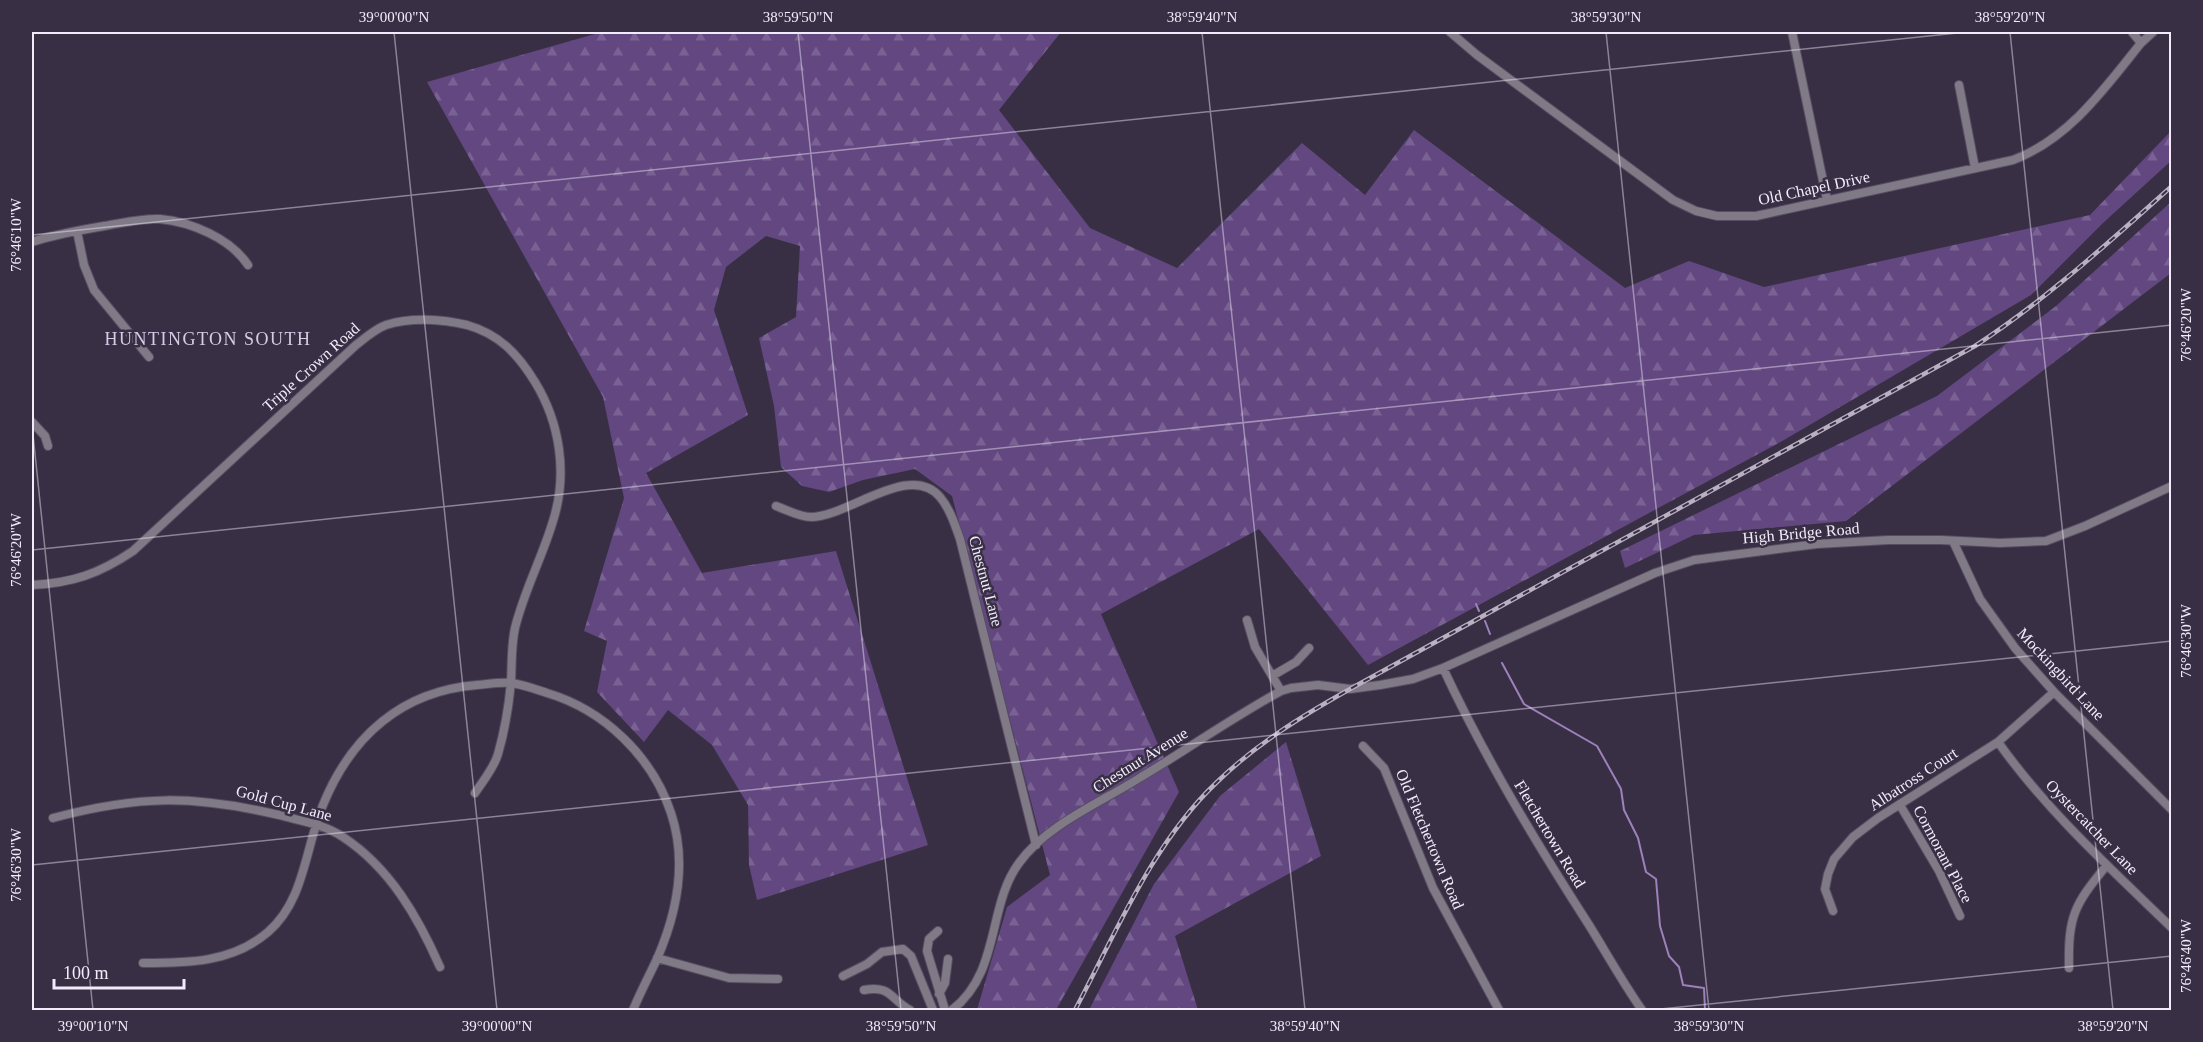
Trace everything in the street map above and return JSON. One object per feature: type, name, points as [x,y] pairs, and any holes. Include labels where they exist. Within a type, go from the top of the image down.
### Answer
[{"type":"street","name":"Old Chapel Drive","points":[[1450,32],[1477,55],[1673,200],[1685,207],[1717,216],[1740,217],[1770,215],[1827,200],[2013,160],[2029,153],[2052,140],[2087,108],[2141,42],[2153,32]]},
{"type":"street","points":[[1792,32],[1827,200]]},
{"type":"street","points":[[2132,32],[2141,42]]},
{"type":"street","points":[[1959,85],[1975,168]]},
{"type":"street","points":[[32,242],[139,220],[168,220],[217,238],[239,251],[248,265]]},
{"type":"street","points":[[77,231],[84,265],[94,290],[149,357]]},
{"type":"street","name":"Triple Crown Road","points":[[32,585],[51,584],[95,574],[133,551],[367,336],[385,325],[441,320],[484,331],[516,354],[540,389],[557,435],[561,480],[553,521],[518,614],[511,653],[511,683],[498,755],[475,793]]},
{"type":"street","points":[[32,422],[45,436],[48,446]]},
{"type":"street","name":"High Bridge Road","points":[[1443,668],[1655,573],[1694,560],[1818,544],[1888,540],[2023,543],[2055,539],[2172,486]]},
{"type":"street","name":"Chestnut Lane","points":[[776,506],[805,517],[812,517],[840,511],[890,488],[926,488],[939,495],[953,520],[960,539],[1035,845]]},
{"type":"street","name":"Mockingbird Lane","points":[[1953,541],[1989,614],[2015,648],[2054,692],[2172,810]]},
{"type":"street","points":[[1247,620],[1255,647],[1281,691]]},
{"type":"street","points":[[1272,676],[1296,662],[1309,648]]},
{"type":"street","name":"Chestnut Avenue","points":[[952,1011],[968,994],[980,976],[1010,877],[1019,862],[1035,845],[1062,825],[1281,691],[1318,685],[1350,689],[1380,685],[1413,679],[1443,668]]},
{"type":"street","name":"Fletchertown Road","points":[[1443,668],[1472,729],[1544,855],[1642,1011]]},
{"type":"street","points":[[143,963],[201,962],[222,957],[239,951],[267,933],[288,909],[295,896],[316,824],[332,785],[349,755],[374,728],[388,716],[409,704],[441,691],[466,686],[511,683],[553,695],[596,716],[632,747],[644,761],[672,815],[679,875],[674,909],[657,958],[633,1011]]},
{"type":"street","name":"Albatross Court","points":[[1833,911],[1825,889],[1834,859],[1853,837],[1878,818],[1998,742],[2054,692]]},
{"type":"street","name":"Oystercatcher Lane","points":[[1998,742],[2022,775],[2107,865],[2172,928]]},
{"type":"street","name":"Old Fletchertown Road","points":[[1363,746],[1384,768],[1432,888],[1499,1011]]},
{"type":"street","name":"Gold Cup Lane","points":[[53,818],[123,802],[186,799],[236,805],[330,829],[357,847],[387,878],[423,928],[440,967]]},
{"type":"street","name":"Cormorant Place","points":[[1900,805],[1939,871],[1960,916]]},
{"type":"street","points":[[2069,968],[2068,934],[2076,909],[2084,892],[2107,865]]},
{"type":"street","points":[[938,931],[929,939],[927,951],[945,1011]]},
{"type":"street","points":[[843,976],[867,964],[882,952],[903,950],[910,956],[933,1011]]},
{"type":"street","points":[[657,958],[729,978],[778,979]]},
{"type":"street","points":[[939,994],[945,983],[948,959]]},
{"type":"street","points":[[864,990],[885,989],[910,1011]]},
{"type":"green space","points":[[602,32],[1061,32],[999,110],[1090,228],[1177,268],[1302,143],[1365,195],[1414,130],[1625,288],[1689,261],[1764,287],[2090,215],[2171,131],[2172,160],[2103,223],[2031,295],[1784,440],[1368,665],[1259,529],[1101,614],[1179,792],[1056,1010],[977,1010],[1007,907],[1050,875],[952,496],[915,469],[863,480],[829,492],[802,486],[781,467],[774,406],[759,338],[796,317],[800,246],[766,236],[726,267],[714,310],[748,415],[646,473],[702,573],[836,551],[928,845],[757,900],[749,865],[748,805],[712,745],[668,710],[644,742],[597,692],[607,641],[584,631],[624,498],[603,397],[427,82]]},
{"type":"green space","points":[[2171,202],[2171,273],[1846,521],[1694,535],[1625,568],[1620,551],[1937,396],[2056,306]]},
{"type":"green space","points":[[1286,742],[1321,856],[1175,936],[1198,1010],[1089,1010],[1154,884],[1220,796]]},
{"type":"waterway","points":[[1476,604],[1479,611]]},
{"type":"waterway","points":[[1485,621],[1490,634]]},
{"type":"waterway","points":[[1502,663],[1524,704],[1597,746],[1621,789],[1624,810],[1638,838],[1646,872],[1656,879],[1660,926],[1669,956],[1679,967],[1683,985],[1704,988],[1705,1010]]},
{"type":"railway","points":[[1075,1010],[1137,891],[1173,833],[1216,783],[1263,743],[1350,689],[1975,346],[2052,290],[2172,186]]},
{"type":"district","name":"HUNTINGTON SOUTH","points":[[208,339]]}]
